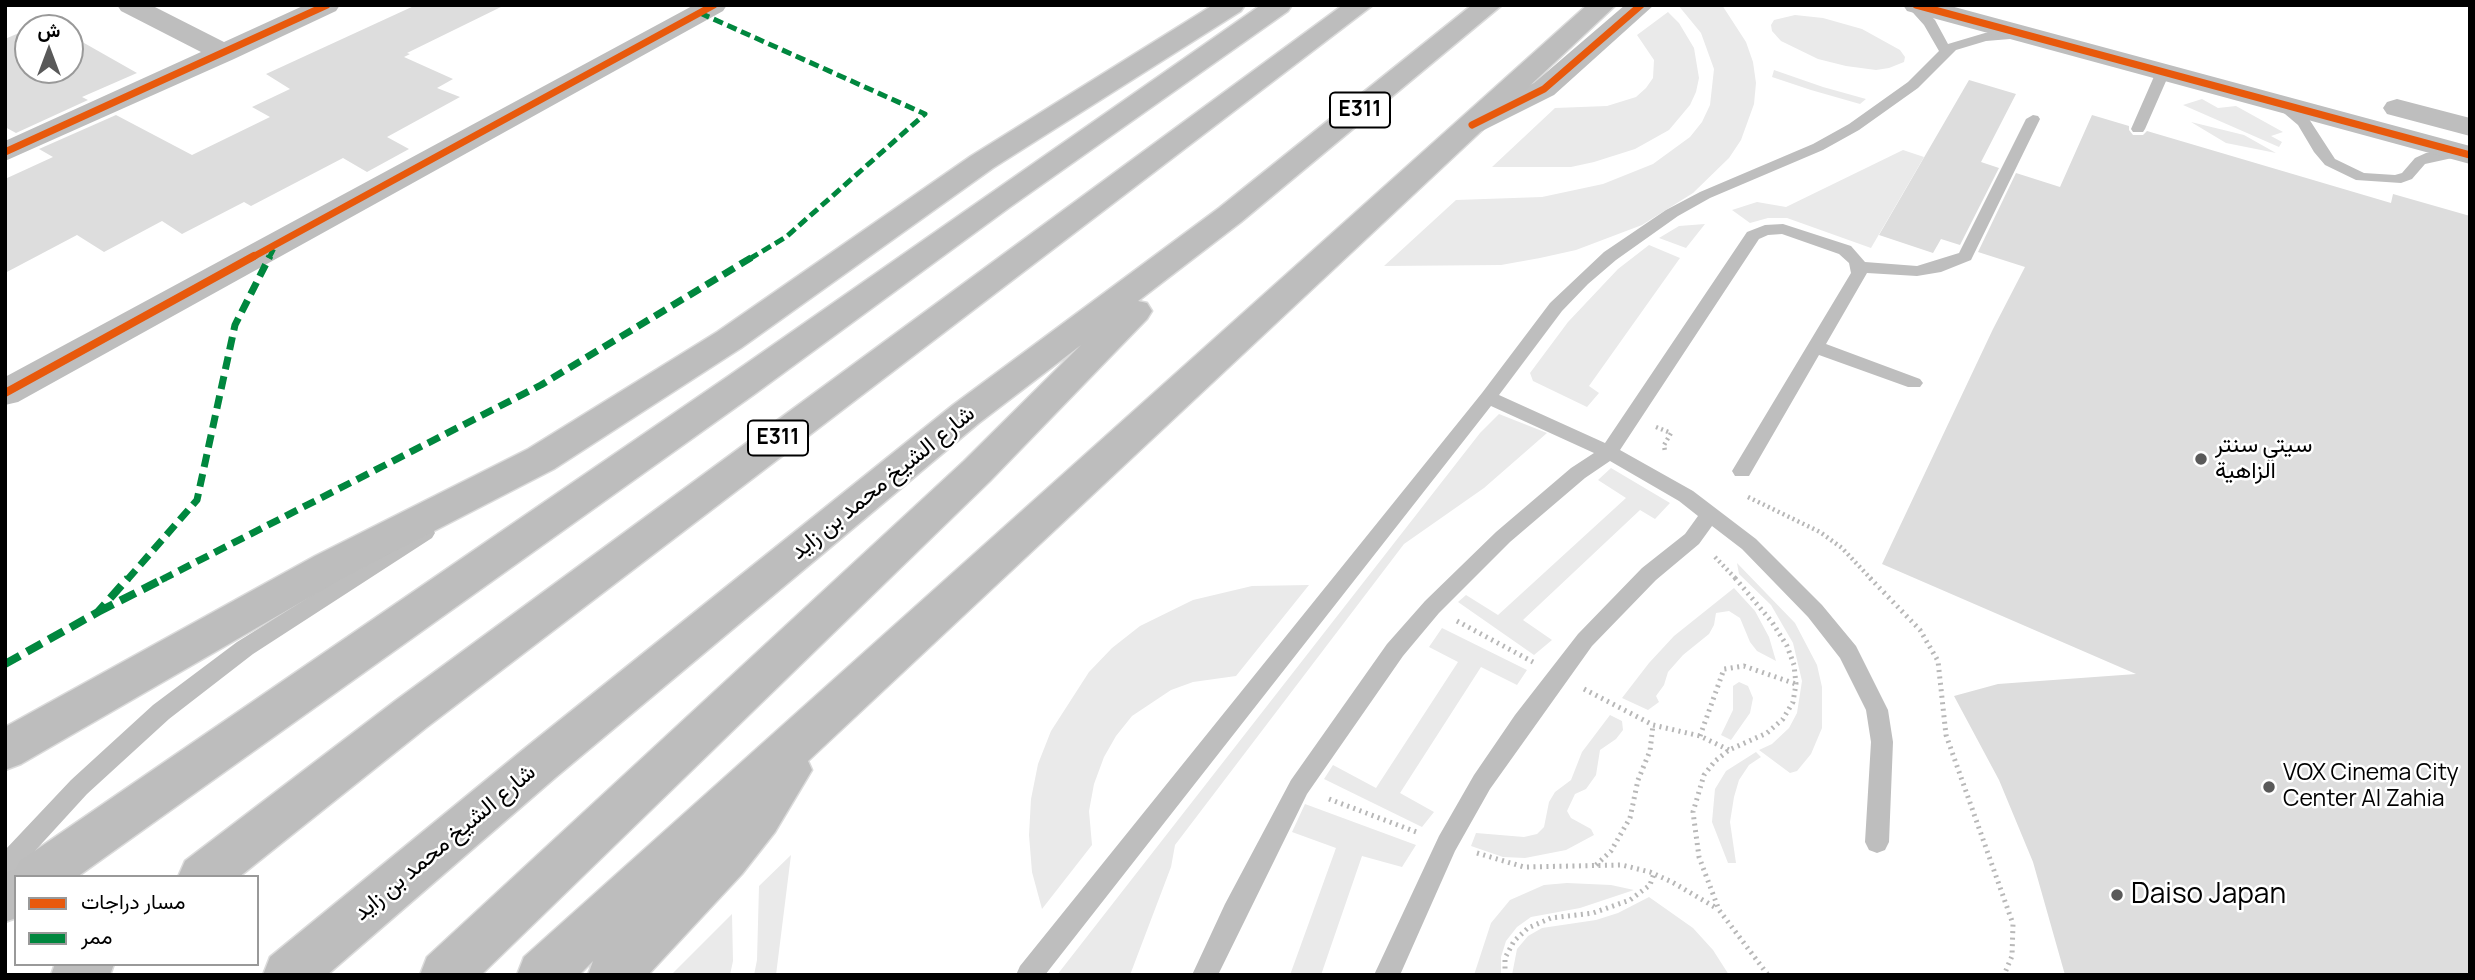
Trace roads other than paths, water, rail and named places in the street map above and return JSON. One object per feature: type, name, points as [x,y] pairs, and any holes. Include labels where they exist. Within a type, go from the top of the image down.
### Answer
[{"type":"highway","points":[[5,750],[329,567],[541,459],[729,340],[982,162],[1232,5]]},
{"type":"highway","points":[[40,875],[686,424],[999,200],[1279,5]]},
{"type":"highway","name":"E311","points":[[205,875],[422,705],[1175,140],[1360,5]]},
{"type":"highway","name":"شارع الشيخ محمد بن زايد","points":[[288,975],[540,763],[966,414],[1230,215],[1489,5]]},
{"type":"highway","points":[[542,975],[1603,5]]},
{"type":"highway","points":[[445,975],[977,471],[1230,215]]},
{"type":"highway","points":[[613,975],[725,858],[786,776],[807,735]]},
{"type":"street","points":[[130,5],[224,53]]},
{"type":"street","points":[[5,152],[327,5]]},
{"type":"street","points":[[5,393],[713,5]]},
{"type":"street","points":[[1472,125],[1544,89],[1641,5]]},
{"type":"street","points":[[1914,5],[2279,103],[2467,145]]},
{"type":"street","points":[[2003,5],[2363,99],[2467,145]]},
{"type":"lane","points":[[1914,5],[1935,29],[1945,50]]},
{"type":"lane","points":[[1029,975],[1488,397],[1556,307],[1610,256],[1640,233],[1694,201],[1818,147],[1854,127],[1913,85],[1945,50],[1974,39],[2023,34]]},
{"type":"lane","points":[[2138,129],[2163,72]]},
{"type":"lane","points":[[2279,103],[2304,122],[2330,162],[2361,177],[2396,180],[2407,176],[2420,161],[2467,145]]},
{"type":"lane","points":[[1859,267],[1917,271],[1935,268],[1965,256],[2033,118]]},
{"type":"lane","points":[[1205,975],[1234,912],[1299,787],[1361,695],[1432,607],[1503,537],[1578,473],[1609,452],[1758,232],[1783,229],[1837,245],[1852,255],[1859,267],[1859,273],[1742,471]]},
{"type":"lane","points":[[1815,347],[1914,383]]},
{"type":"lane","points":[[1488,397],[1609,452],[1660,479],[1711,513],[1749,544],[1815,611],[1848,652],[1877,710],[1882,742],[1877,842]]},
{"type":"lane","points":[[5,867],[79,787],[161,712],[245,648],[541,459]]},
{"type":"lane","points":[[1388,975],[1404,933],[1447,844],[1482,782],[1564,666],[1616,606],[1692,538],[1711,513]]},
{"type":"place","name":"سيتي سنتر الزاهية","points":[[2201,459]]},
{"type":"place","name":"VOX Cinema City Center Al Zahia","points":[[2269,787]]},
{"type":"place","name":"Daiso Japan","points":[[2117,895]]}]
